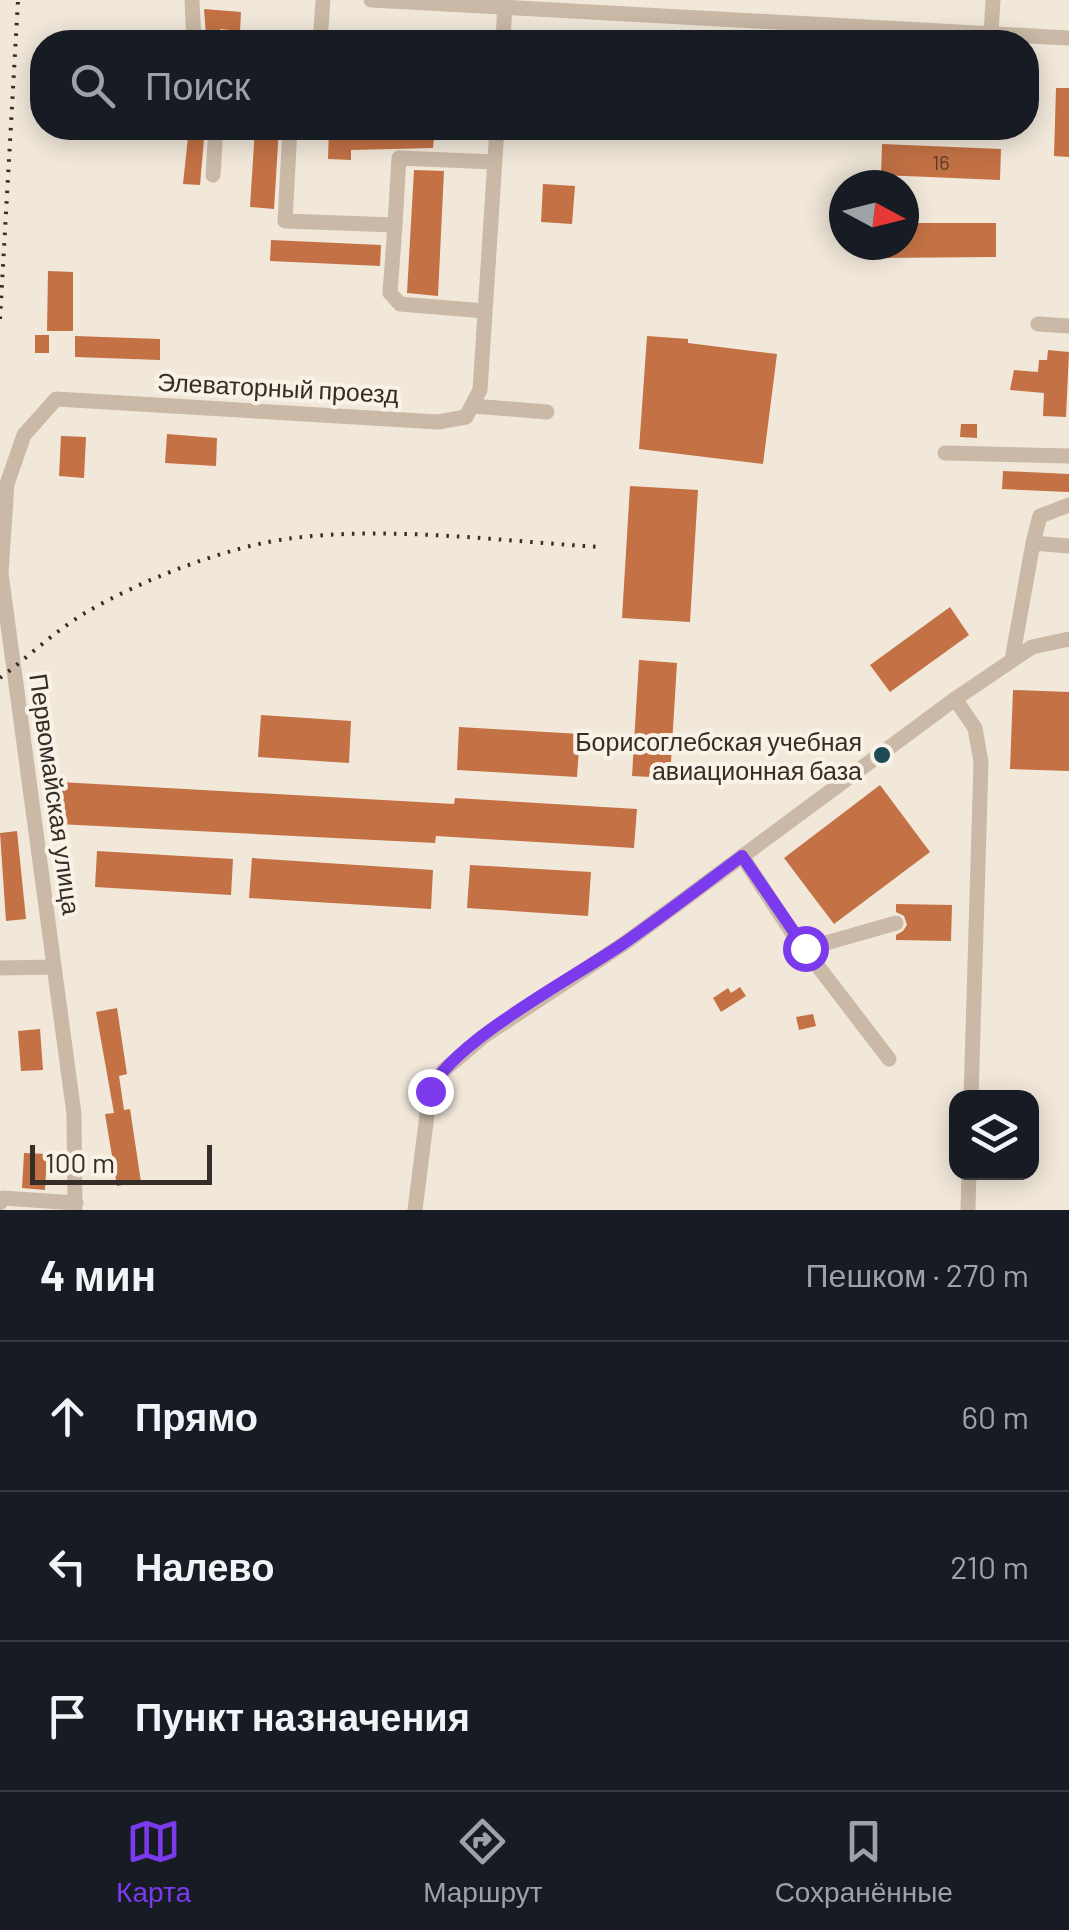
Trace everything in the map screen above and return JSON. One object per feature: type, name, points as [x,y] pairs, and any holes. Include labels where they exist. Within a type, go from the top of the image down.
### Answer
[{"type":"street","points":[[192,0],[193,30]]},
{"type":"street","points":[[321,30],[323,0]]},
{"type":"street","points":[[371,0],[924,30]]},
{"type":"street","points":[[991,30],[992,0]]},
{"type":"street","points":[[504,30],[505,5]]},
{"type":"street","points":[[1039,36],[1069,38]]},
{"type":"street","points":[[214,175],[215,140]]},
{"type":"street","points":[[289,140],[285,221],[395,225]]},
{"type":"street","points":[[496,140],[480,390],[472,406],[547,412]]},
{"type":"street","points":[[486,311],[400,304],[390,292],[399,158],[495,162]]},
{"type":"street","points":[[1038,324],[1069,326]]},
{"type":"street","name":"Элеваторный проезд","points":[[56,399],[438,422],[466,418],[472,406]]},
{"type":"street","name":"Первомайская улица","points":[[56,399],[24,434],[7,484],[1,573],[74,1114],[76,1206]]},
{"type":"street","points":[[945,453],[1069,456]]},
{"type":"street","points":[[1012,660],[1040,516],[1069,504]]},
{"type":"street","points":[[1034,544],[1069,546]]},
{"type":"street","points":[[415,1210],[430,1091],[436,1078],[484,1036],[624,943],[1012,660],[1032,647],[1069,639]]},
{"type":"street","points":[[956,699],[975,728],[981,762],[972,1090]]},
{"type":"street","points":[[742,856],[889,1059]]},
{"type":"street","points":[[805,948],[896,923]]},
{"type":"street","points":[[0,968],[54,967]]},
{"type":"street","points":[[968,1210],[969,1180]]},
{"type":"street","points":[[0,1202],[3,1198],[76,1206]]},
{"type":"building","points":[[204,9],[241,12],[240,30],[206,30]]},
{"type":"building","points":[[1056,88],[1069,88],[1069,157],[1054,156]]},
{"type":"building","points":[[188,140],[204,140],[200,185],[183,184]]},
{"type":"building","points":[[254,140],[278,140],[274,209],[250,207]]},
{"type":"building","points":[[329,140],[434,140],[433,148],[351,150],[351,160],[328,159]]},
{"type":"building","points":[[882,144],[1001,149],[1000,180],[919,177],[919,170],[881,170]]},
{"type":"building","points":[[414,170],[444,171],[438,296],[407,293]]},
{"type":"building","points":[[543,184],[575,186],[572,224],[541,222]]},
{"type":"building","points":[[919,223],[996,223],[996,257],[919,258]]},
{"type":"building","points":[[271,240],[381,245],[380,266],[270,261]]},
{"type":"building","points":[[48,271],[73,272],[73,331],[47,331]]},
{"type":"building","points":[[35,335],[49,335],[49,353],[35,353]]},
{"type":"building","points":[[75,336],[160,339],[160,360],[75,357]]},
{"type":"building","points":[[647,336],[777,354],[763,464],[639,449]]},
{"type":"building","points":[[1048,350],[1069,352],[1066,417],[1043,416],[1044,393],[1010,390],[1014,370],[1038,372],[1039,360],[1047,360]]},
{"type":"building","points":[[961,424],[977,424],[977,438],[960,437]]},
{"type":"building","points":[[167,434],[217,438],[216,466],[165,463]]},
{"type":"building","points":[[61,436],[86,437],[84,478],[59,476]]},
{"type":"building","points":[[1003,471],[1069,474],[1069,492],[1002,489]]},
{"type":"building","points":[[630,486],[698,490],[690,622],[622,618]]},
{"type":"building","points":[[950,607],[969,635],[890,692],[870,665]]},
{"type":"building","points":[[639,660],[677,663],[670,778],[632,776]]},
{"type":"building","points":[[1013,690],[1069,692],[1069,771],[1010,769]]},
{"type":"building","points":[[261,715],[351,721],[349,763],[258,757]]},
{"type":"building","points":[[459,727],[580,734],[577,777],[457,770]]},
{"type":"building","points":[[60,782],[454,804],[455,798],[637,809],[634,848],[436,836],[435,843],[58,824]]},
{"type":"building","points":[[880,785],[930,852],[834,924],[784,858]]},
{"type":"building","points":[[17,831],[26,919],[6,921],[0,833]]},
{"type":"building","points":[[97,851],[233,859],[231,895],[95,887]]},
{"type":"building","points":[[252,858],[433,870],[431,909],[249,898]]},
{"type":"building","points":[[470,865],[591,872],[588,916],[467,908]]},
{"type":"building","points":[[896,904],[952,905],[951,941],[896,940],[907,925],[904,916],[896,912]]},
{"type":"building","points":[[740,987],[746,996],[721,1012],[713,998],[728,988],[731,993]]},
{"type":"building","points":[[117,1008],[127,1074],[119,1076],[124,1110],[130,1109],[141,1182],[117,1186],[105,1114],[114,1113],[96,1012]]},
{"type":"building","points":[[813,1014],[816,1026],[799,1030],[796,1017]]},
{"type":"building","points":[[40,1029],[43,1070],[21,1071],[18,1031]]},
{"type":"building","points":[[24,1153],[47,1154],[45,1190],[22,1188]]},
{"type":"railway","points":[[0,319],[18,0]]},
{"type":"railway","points":[[0,678],[63,628],[107,601],[186,566],[269,542],[332,535],[408,534],[600,547]]},
{"type":"place","name":"Борисоглебская учебная авиационная база","points":[[882,755]]},
{"type":"route","points":[[430,1091],[436,1078],[484,1036],[624,943],[742,856],[805,948]]}]
